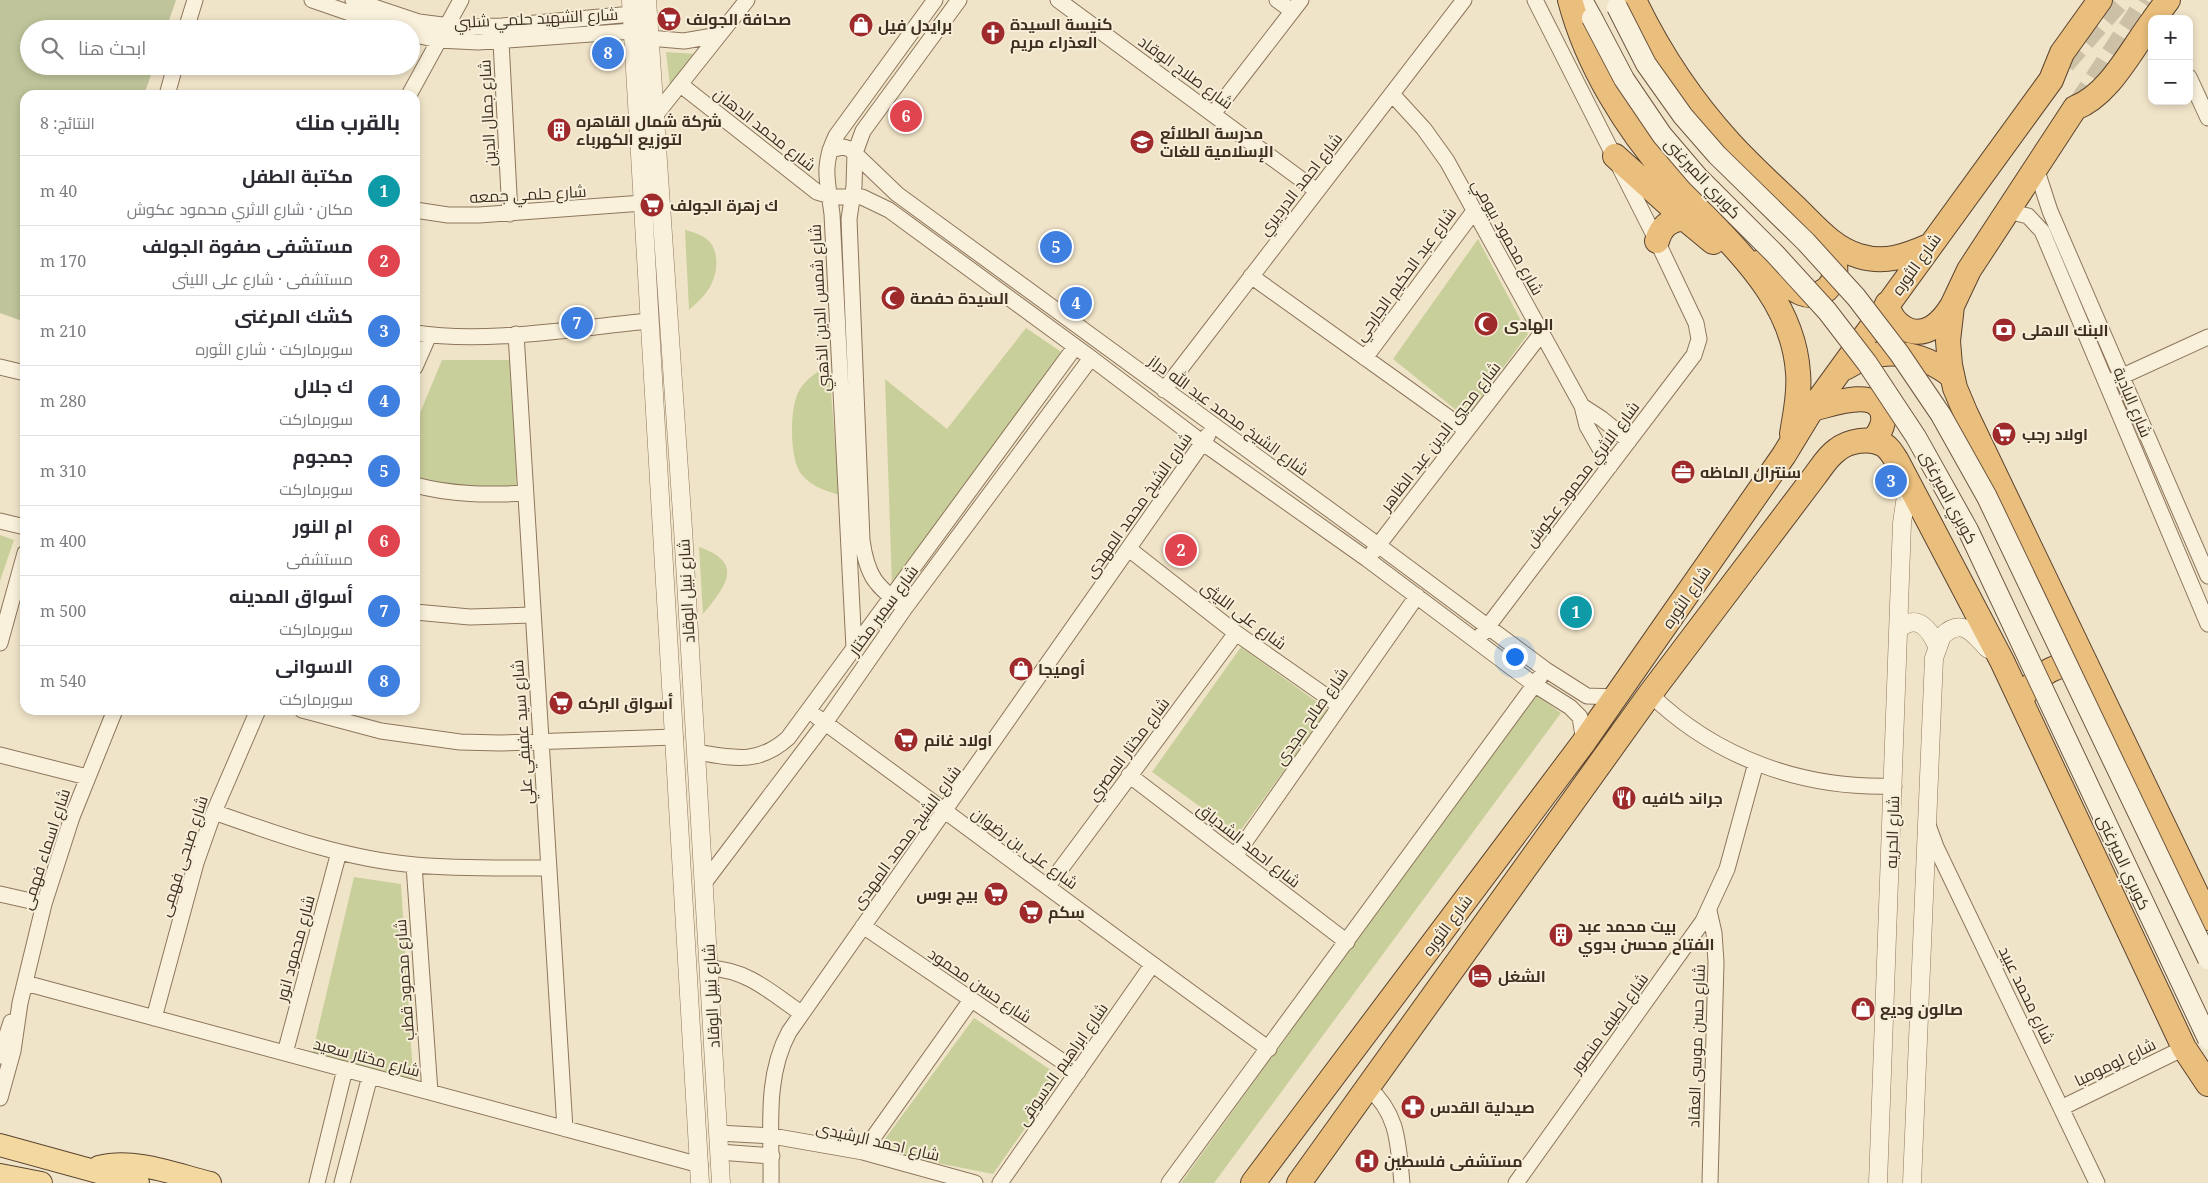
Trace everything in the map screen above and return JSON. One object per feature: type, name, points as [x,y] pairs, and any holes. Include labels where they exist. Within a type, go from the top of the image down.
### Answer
[{"type":"highway","points":[[1570,0],[1593,60],[1631,127],[1669,177],[1744,258],[1779,305],[1795,348],[1798,387],[1790,446]]},
{"type":"highway","name":"شارع الثوره","points":[[1253,1183],[1617,697],[1790,446],[1812,409],[2051,80],[2062,53],[2100,0]]},
{"type":"highway","points":[[1621,2],[1663,55],[1702,111],[1738,152],[1829,240],[1853,254],[1880,260],[1907,255],[1929,246]]},
{"type":"highway","points":[[1888,304],[1895,321],[1905,329],[1918,332],[1936,326],[1952,306],[1969,270],[2076,108],[2091,101],[2104,89],[2159,14]]},
{"type":"highway","points":[[1615,156],[1684,218],[1721,248],[1769,269],[1796,292],[1813,295],[1829,287],[1835,277],[1834,255],[1829,240]]},
{"type":"highway","points":[[1657,241],[1663,227],[1676,219],[1684,218]]},
{"type":"highway","points":[[1952,306],[1948,341],[1952,376],[1959,399],[2208,918]]},
{"type":"highway","points":[[1841,370],[1869,357],[1887,353],[1900,353],[1934,363],[1952,376]]},
{"type":"highway","points":[[1812,409],[1858,399],[1870,400],[1880,407],[1884,418],[1882,428],[1873,441],[1882,444],[1889,450],[1908,482],[2002,661],[2184,1048],[2208,1084]]},
{"type":"highway","name":"شارع الثوره","points":[[1298,1183],[1650,694],[1829,456],[1846,445],[1873,441]]},
{"type":"highway","points":[[2020,699],[2032,683],[2048,670],[2066,663],[2085,662]]},
{"type":"main road","name":"كوبري الميرغنى","points":[[1582,0],[1632,90],[1662,135],[1702,181],[1775,254],[1826,311],[1867,363],[1916,437],[1968,530],[2208,1039]]},
{"type":"main road","name":"كوبري الميرغنى","points":[[1621,2],[1646,64],[1683,116],[1717,155],[1801,236],[1856,297],[1899,353],[1941,415],[1987,497],[2208,959]]},
{"type":"main road","points":[[0,1145],[138,1183]]},
{"type":"main road","points":[[88,1169],[108,1164],[134,1164],[210,1183]]},
{"type":"main road","points":[[0,1174],[41,1183]]},
{"type":"street","points":[[189,20],[195,0]]},
{"type":"street","points":[[312,0],[370,20]]},
{"type":"street","name":"شارع الشهيد حلمي شلبي","points":[[354,0],[413,20]]},
{"type":"street","points":[[420,74],[461,0]]},
{"type":"street","name":"شارع نبيل الوقاد","points":[[647,0],[637,21],[643,203],[700,1183]]},
{"type":"street","points":[[654,117],[681,86],[747,0]]},
{"type":"street","name":"شارع شمس الدين الذهبي","points":[[905,608],[876,584],[855,540],[832,214],[826,177],[830,150],[836,136],[935,0]]},
{"type":"street","name":"شارع شمس الدين الذهبي","points":[[854,648],[855,540],[848,233],[855,153],[863,131],[959,0]]},
{"type":"street","name":"شارع صلاح الوقاد","points":[[1058,0],[1317,191]]},
{"type":"street","points":[[1214,114],[1296,6],[1277,0]]},
{"type":"street","name":"شارع احمد الدرديري","points":[[1164,390],[1464,0]]},
{"type":"street","points":[[1535,0],[1657,241]]},
{"type":"street","points":[[637,21],[684,41],[720,35]]},
{"type":"street","name":"شارع الشهيد حلمي شلبي","points":[[420,22],[446,26],[502,26],[637,21]]},
{"type":"street","name":"شارع الشهيد حلمي شلبي","points":[[420,36],[438,40],[501,41],[637,21]]},
{"type":"street","name":"شارع نبيل الوقاد","points":[[637,21],[654,117],[696,752],[721,1183]]},
{"type":"street","name":"شارع جمال الدين","points":[[501,41],[510,214]]},
{"type":"street","points":[[168,90],[173,75]]},
{"type":"street","points":[[412,90],[420,75]]},
{"type":"street","name":"شارع محمد الدهان","points":[[681,86],[804,183],[817,192],[829,197]]},
{"type":"street","points":[[2193,86],[2208,118]]},
{"type":"street","name":"شارع محمود بيومي","points":[[1392,94],[1424,129],[1447,161],[1582,406],[1587,426],[1610,466]]},
{"type":"street","points":[[830,150],[843,147],[855,153]]},
{"type":"street","name":"شارع الشيخ محمد عبد الله دراز","points":[[855,153],[897,194],[1546,670],[1588,696],[1617,697]]},
{"type":"street","name":"شارع البادية","points":[[2036,168],[2050,210],[2208,574]]},
{"type":"street","points":[[829,197],[868,199],[889,210],[1091,358],[1203,443],[1367,559],[1535,685],[1576,711],[1582,724],[1584,742]]},
{"type":"street","name":"شارع حلمي جمعه","points":[[420,211],[448,215],[510,214],[643,203]]},
{"type":"street","name":"شارع عبد الحكيم الجارحي","points":[[1365,358],[1474,210]]},
{"type":"street","name":"شارع البادية","points":[[2008,211],[2028,216],[2042,231],[2208,624]]},
{"type":"street","name":"شارع الاثري محمود عكوش","points":[[1476,641],[1694,355],[1699,339],[1696,323],[1657,241]]},
{"type":"street","name":"شارع عبد الحكيم الجارحي","points":[[1251,276],[1466,430]]},
{"type":"street","points":[[422,334],[487,336],[649,321]]},
{"type":"street","name":"شارع سيد عفيفي علي","points":[[516,334],[565,1129]]},
{"type":"street","name":"شارع محيي الدين عبد الظاهر","points":[[1367,559],[1542,334]]},
{"type":"street","points":[[2106,383],[2208,337]]},
{"type":"street","name":"شارع سمير مختار","points":[[696,752],[744,758],[768,752],[788,738],[1075,347]]},
{"type":"street","name":"شارع سمير مختار","points":[[704,883],[825,723],[905,608],[1091,358]]},
{"type":"street","points":[[0,367],[20,372]]},
{"type":"street","name":"شارع محمود بيومي","points":[[1582,406],[1602,419],[1629,441]]},
{"type":"street","name":"شارع الشيخ محمد المهدى","points":[[771,1183],[772,1088],[775,1064],[784,1042],[801,1013],[946,811],[1215,426]]},
{"type":"street","points":[[658,445],[676,445]]},
{"type":"street","name":"شارع الحريه","points":[[1878,1183],[1900,628],[1902,523],[1908,482]]},
{"type":"street","points":[[420,487],[460,494],[491,495],[525,492]]},
{"type":"street","points":[[0,521],[20,527]]},
{"type":"street","name":"شارع على الليثى","points":[[1129,549],[1236,633],[1340,706]]},
{"type":"street","points":[[0,643],[3,618],[20,568]]},
{"type":"street","points":[[2187,574],[2208,574]]},
{"type":"street","name":"شارع صالح مجدى","points":[[1234,856],[1417,596]]},
{"type":"street","points":[[420,612],[470,617],[532,615]]},
{"type":"street","points":[[1900,628],[1911,622],[1920,623],[1928,629],[1937,646],[1946,632],[1956,628],[1965,628],[1976,635],[2002,661]]},
{"type":"street","name":"شارع مختار المصري","points":[[1048,886],[1236,633]]},
{"type":"street","name":"شارع الحريه","points":[[1912,1183],[1933,664],[1937,646]]},
{"type":"street","points":[[1169,1183],[1546,670]]},
{"type":"street","points":[[1650,694],[1673,715],[1699,734],[1756,764],[1790,775],[1824,782],[1859,786],[1894,786]]},
{"type":"street","name":"شارع على بن رضوان","points":[[808,711],[1269,1049]]},
{"type":"street","name":"شارع اسماء فهمى","points":[[0,1098],[13,1051],[20,1003],[44,904],[69,825],[113,715]]},
{"type":"street","name":"شارع صبحى فهمى","points":[[154,1018],[196,863],[214,812],[256,715]]},
{"type":"street","points":[[319,715],[342,722],[420,738],[460,742],[540,742],[675,737]]},
{"type":"street","points":[[0,756],[87,777]]},
{"type":"street","name":"شارع لطيف منصور","points":[[1516,1183],[1709,911],[1727,869],[1756,764]]},
{"type":"street","name":"شارع احمد الشدياق","points":[[1129,775],[1347,942]]},
{"type":"street","points":[[214,812],[277,835],[339,852],[414,865],[548,868]]},
{"type":"street","name":"شارع محمد عبيد","points":[[1926,821],[1936,847],[2098,1183]]},
{"type":"street","name":"شارع محمود انور","points":[[285,1053],[339,852]]},
{"type":"street","name":"شارع محمود قطب","points":[[414,865],[430,1092]]},
{"type":"street","points":[[0,894],[44,904]]},
{"type":"street","name":"شارع حسن موسى العقاد","points":[[1709,911],[1714,933],[1716,962],[1710,1183]]},
{"type":"street","name":"شارع حسن محمود","points":[[863,926],[1078,1072]]},
{"type":"street","name":"شارع ابراهيم الدسوقى","points":[[1000,1183],[1152,965]]},
{"type":"street","points":[[709,968],[725,969],[749,978],[801,1013]]},
{"type":"street","name":"شارع مختار سعيد","points":[[25,983],[700,1165]]},
{"type":"street","points":[[863,1152],[971,1000]]},
{"type":"street","name":"شارع اسماء فهمى","points":[[0,1056],[12,1019],[20,1003]]},
{"type":"street","name":"شارع لومومبا","points":[[2062,1108],[2184,1048]]},
{"type":"street","points":[[317,1183],[345,1069]]},
{"type":"street","points":[[342,1183],[370,1076]]},
{"type":"street","points":[[1368,1087],[1384,1102],[1394,1124],[1402,1183]]},
{"type":"street","name":"شارع احمد الرشيدى","points":[[718,1133],[772,1136],[863,1152],[975,1183]]},
{"type":"street","points":[[719,1152],[772,1156]]},
{"type":"green space","points":[[0,0],[176,0],[169,20],[20,20],[20,75],[151,75],[146,90],[20,90],[20,320],[0,313]]},
{"type":"green space","points":[[666,52],[696,54],[670,86]]},
{"type":"green space","points":[[685,230],[707,239],[712,245],[716,256],[715,274],[711,285],[704,296],[689,310]]},
{"type":"green space","points":[[1478,239],[1528,334],[1466,418],[1393,359]]},
{"type":"green space","points":[[1026,328],[1063,353],[892,586],[885,379],[947,429]]},
{"type":"green space","points":[[442,360],[512,360],[517,502],[456,498],[420,491],[420,413]]},
{"type":"green space","points":[[829,365],[839,495],[814,485],[802,475],[795,458],[792,433],[794,407],[800,389],[806,381]]},
{"type":"green space","points":[[0,535],[14,540],[0,581]]},
{"type":"green space","points":[[699,547],[714,553],[723,560],[727,568],[724,585],[703,614]]},
{"type":"green space","points":[[1241,647],[1328,710],[1238,834],[1152,772]]},
{"type":"green space","points":[[1534,693],[1561,713],[1214,1183],[1181,1183]]},
{"type":"green space","points":[[354,877],[401,884],[414,1091],[309,1067]]},
{"type":"green space","points":[[974,1018],[1061,1077],[993,1174],[876,1151]]},
{"type":"tunnel","points":[[2065,64],[2121,0]]},
{"type":"tunnel","points":[[2078,104],[2146,0]]},
{"type":"place","name":"صحافة الجولف","points":[[669,19]]},
{"type":"place","name":"برايدل فيل","points":[[861,25]]},
{"type":"place","name":"كنيسة السيدة العذراء مريم","points":[[993,33]]},
{"type":"place","name":"الاسوانى","points":[[608,53]]},
{"type":"place","name":"ام النور","points":[[906,116]]},
{"type":"place","name":"شركة شمال القاهره لتوزيع الكهرباء","points":[[559,130]]},
{"type":"place","name":"مدرسة الطلائع الإسلامية للغات","points":[[1142,142]]},
{"type":"place","name":"ك زهرة الجولف","points":[[652,205]]},
{"type":"place","name":"جمجوم","points":[[1056,247]]},
{"type":"place","name":"السيدة حفصة","points":[[893,298]]},
{"type":"place","name":"ك جلال","points":[[1076,303]]},
{"type":"place","name":"أسواق المدينه","points":[[577,323]]},
{"type":"place","name":"الهادى","points":[[1486,324]]},
{"type":"place","name":"البنك الاهلى","points":[[2004,330]]},
{"type":"place","name":"اولاد رجب","points":[[2004,434]]},
{"type":"place","name":"سنترال الماظه","points":[[1683,472]]},
{"type":"place","name":"كشك المرغنى","points":[[1891,481]]},
{"type":"place","name":"مستشفى صفوة الجولف","points":[[1181,550]]},
{"type":"place","name":"مكتبة الطفل","points":[[1576,612]]},
{"type":"place","name":"أوميجا","points":[[1021,669]]},
{"type":"place","name":"أسواق البركه","points":[[561,703]]},
{"type":"place","name":"اولاد غانم","points":[[906,740]]},
{"type":"place","name":"جراند كافيه","points":[[1624,798]]},
{"type":"place","name":"بيج بوس","points":[[996,894]]},
{"type":"place","name":"سكم","points":[[1031,912]]},
{"type":"place","name":"بيت محمد عبد الفتاح محسن بدوي","points":[[1561,935]]},
{"type":"place","name":"الشغل","points":[[1480,976]]},
{"type":"place","name":"صالون وديع","points":[[1863,1009]]},
{"type":"place","name":"صيدلية القدس","points":[[1413,1107]]},
{"type":"place","name":"مستشفى فلسطين","points":[[1367,1161]]}]
